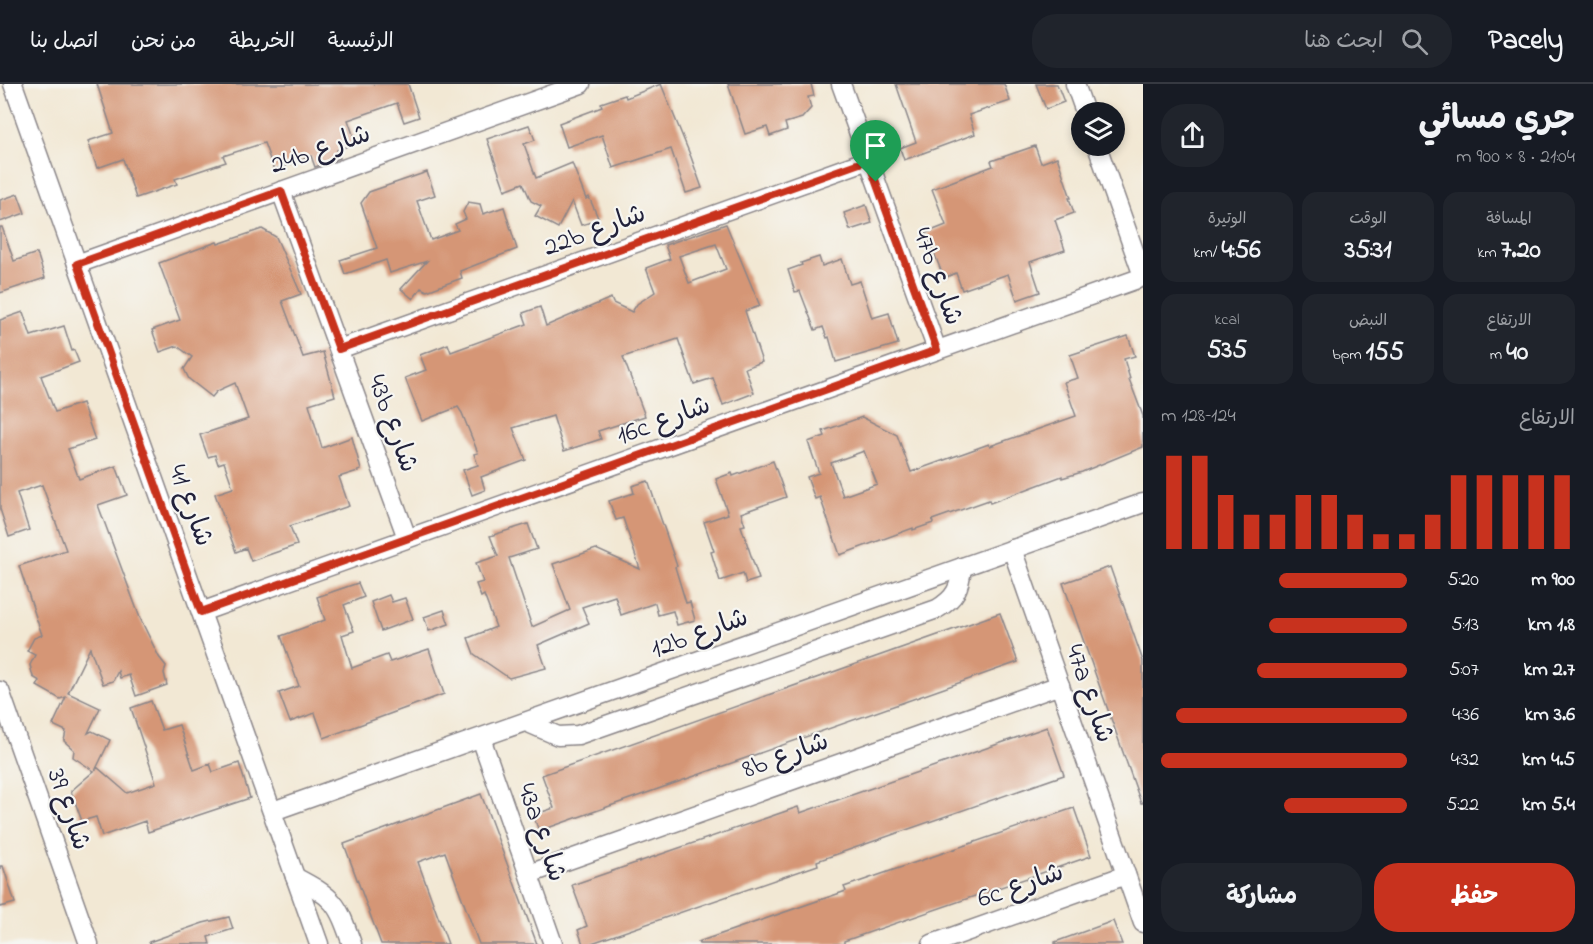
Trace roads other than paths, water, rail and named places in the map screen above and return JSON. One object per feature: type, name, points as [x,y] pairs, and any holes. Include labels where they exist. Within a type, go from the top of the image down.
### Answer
[{"type":"street","name":"شارع 41","points":[[13,84],[320,944]]},
{"type":"street","name":"24b شارع","points":[[77,264],[581,84]]},
{"type":"street","name":"47b شارع","points":[[841,84],[937,350]]},
{"type":"street","points":[[1075,84],[1081,102]]},
{"type":"street","points":[[1101,156],[1143,276]]},
{"type":"street","name":"22b شارع","points":[[339,349],[868,160]]},
{"type":"street","name":"43b شارع","points":[[281,191],[407,538]]},
{"type":"street","name":"16c شارع","points":[[201,612],[1143,276]]},
{"type":"street","name":"12b شارع","points":[[273,811],[1143,503]]},
{"type":"street","name":"47a شارع","points":[[1012,549],[1143,923]]},
{"type":"street","points":[[526,722],[558,736],[578,735],[926,613],[944,605],[956,593],[960,586],[962,567]]},
{"type":"street","name":"8b شارع","points":[[529,874],[1059,685]]},
{"type":"street","name":"شارع 39","points":[[0,691],[89,944]]},
{"type":"street","name":"43a شارع","points":[[481,738],[553,944]]},
{"type":"street","name":"6c شارع","points":[[932,944],[1126,875]]},
{"type":"street","points":[[295,877],[321,891],[333,901],[342,915],[352,944]]}]
